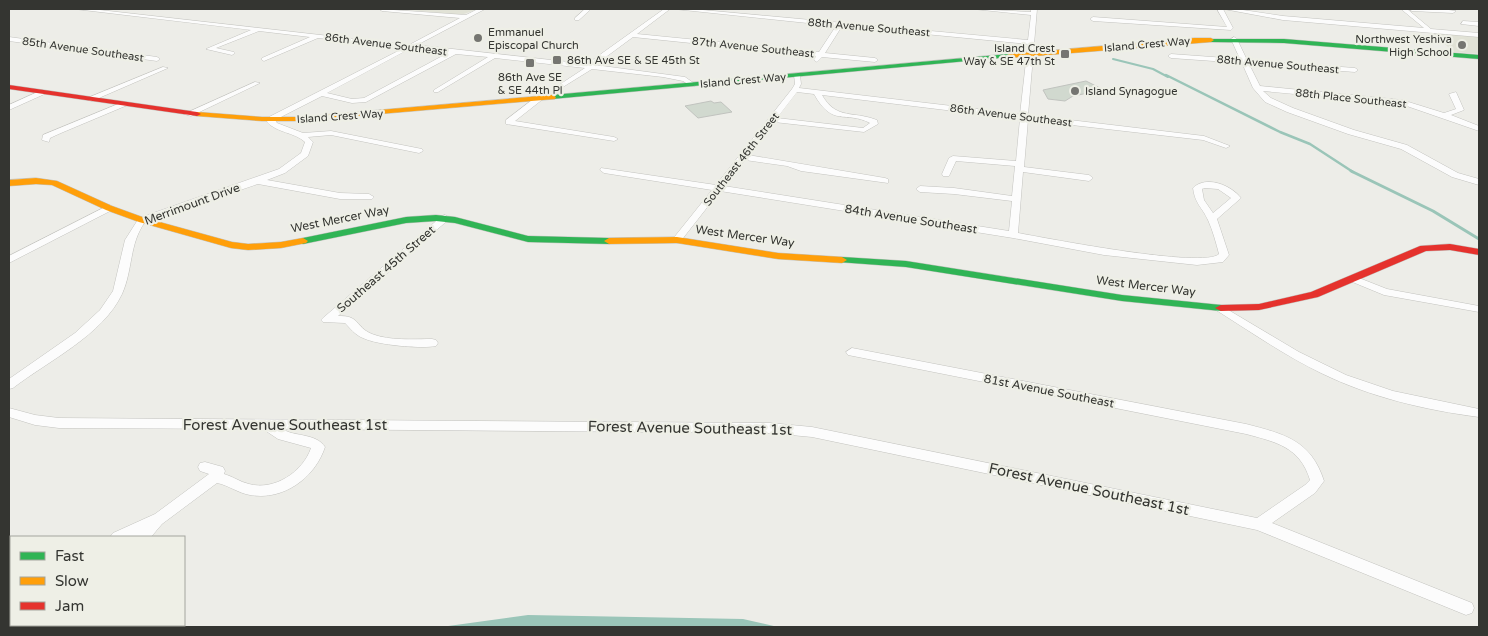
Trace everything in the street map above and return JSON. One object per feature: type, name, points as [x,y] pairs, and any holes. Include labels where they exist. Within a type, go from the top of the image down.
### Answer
[{"type":"main road","name":"Island Crest Way","points":[[9,87],[188,114],[272,119],[340,117],[1186,40],[1231,34],[1297,42],[1479,57]]},
{"type":"main road","name":"West Mercer Way","points":[[9,183],[36,181],[54,184],[68,188],[109,208],[142,220],[248,248],[281,245],[406,220],[446,218],[510,236],[541,240],[677,240],[778,256],[906,264],[1122,298],[1220,308],[1281,304],[1314,295],[1424,248],[1450,247],[1479,252]]},
{"type":"street","name":"86th Avenue Southeast","points":[[78,9],[675,77],[690,82],[693,85]]},
{"type":"street","points":[[106,12],[116,9]]},
{"type":"street","points":[[382,9],[466,17]]},
{"type":"street","points":[[419,152],[331,134],[302,134],[274,125],[271,122],[272,119],[323,94],[482,9]]},
{"type":"street","points":[[577,19],[588,9]]},
{"type":"street","points":[[558,88],[590,67],[667,9]]},
{"type":"street","name":"88th Avenue Southeast","points":[[677,9],[1031,42]]},
{"type":"street","points":[[976,9],[1034,11],[1013,236]]},
{"type":"street","points":[[1220,9],[1257,88],[1268,100],[1351,132],[1404,147],[1456,175],[1479,182]]},
{"type":"street","points":[[1227,9],[1284,18],[1479,35]]},
{"type":"street","points":[[1404,9],[1429,30]]},
{"type":"street","points":[[1412,9],[1453,11]]},
{"type":"street","points":[[1093,19],[1231,34]]},
{"type":"street","points":[[1463,23],[1479,24]]},
{"type":"street","points":[[816,62],[840,24]]},
{"type":"street","points":[[232,53],[209,49],[258,29]]},
{"type":"street","name":"87th Avenue Southeast","points":[[632,34],[875,60]]},
{"type":"street","points":[[264,59],[317,36]]},
{"type":"street","name":"85th Avenue Southeast","points":[[11,40],[157,58]]},
{"type":"street","points":[[323,94],[352,101],[366,100],[454,52]]},
{"type":"street","points":[[436,91],[494,56]]},
{"type":"street","name":"88th Avenue Southeast","points":[[1171,56],[1244,60],[1355,70]]},
{"type":"street","points":[[89,99],[165,68]]},
{"type":"street","name":"Southeast 46th Street","points":[[677,240],[795,90],[798,84],[797,75]]},
{"type":"street","points":[[188,114],[257,83]]},
{"type":"street","name":"88th Place Southeast","points":[[1257,88],[1402,102],[1444,115],[1479,129]]},
{"type":"street","name":"86th Avenue Southeast","points":[[795,90],[1204,138],[1226,146]]},
{"type":"street","points":[[9,108],[45,92]]},
{"type":"street","points":[[773,120],[864,130],[874,124],[874,122],[867,118],[830,111],[816,92]]},
{"type":"street","points":[[1444,115],[1460,110],[1453,94]]},
{"type":"street","points":[[539,99],[509,122],[614,139]]},
{"type":"street","points":[[46,140],[46,138],[58,131],[126,104]]},
{"type":"street","name":"Merrimount Drive","points":[[9,385],[78,335],[105,312],[114,300],[120,286],[125,255],[131,234],[142,220],[257,181],[291,165],[305,154],[309,142],[302,134]]},
{"type":"street","points":[[744,156],[845,178],[885,181]]},
{"type":"street","points":[[946,174],[953,158],[1089,178]]},
{"type":"street","name":"84th Avenue Southeast","points":[[604,170],[1113,253],[1197,262],[1219,260],[1224,255],[1213,218]]},
{"type":"street","points":[[808,181],[813,170]]},
{"type":"street","points":[[257,181],[340,196],[369,197]]},
{"type":"street","points":[[920,189],[954,191],[1016,199]]},
{"type":"street","points":[[9,260],[109,208]]},
{"type":"street","name":"Southeast 45th Street","points":[[432,343],[392,341],[375,338],[364,335],[348,319],[327,320],[446,218]]},
{"type":"street","points":[[1354,279],[1384,292],[1479,309]]},
{"type":"street","points":[[1220,308],[1313,364],[1343,379],[1405,398],[1479,413]]},
{"type":"street","name":"81st Avenue Southeast","points":[[852,352],[1246,429],[1290,443],[1302,452],[1311,463],[1317,481],[1310,489],[1259,524]]},
{"type":"street","name":"Forest Avenue Southeast 1st","points":[[9,414],[60,423],[761,428],[793,430],[1259,524],[1466,608]]},
{"type":"street","points":[[142,536],[210,472],[250,490],[283,485],[303,473],[312,464],[318,447],[313,443],[282,436],[266,425]]},
{"type":"street","points":[[120,536],[160,518]]},
{"type":"shaded area","points":[[400,9],[478,9],[461,15]]},
{"type":"shaded area","name":"Northwest Yeshiva High School","points":[[1432,33],[1479,37],[1479,54],[1454,52]]},
{"type":"shaded area","points":[[528,615],[743,619],[778,627],[441,627]]},
{"type":"building","name":"Island Synagogue","points":[[1086,81],[1104,90],[1073,96],[1065,101],[1048,99],[1043,90]]},
{"type":"building","points":[[711,101],[714,103],[721,102],[732,112],[698,118],[685,106]]},
{"type":"waterway","points":[[1113,59],[1153,69],[1168,77]]},
{"type":"waterway","points":[[1166,75],[1280,132],[1310,144],[1353,172]]},
{"type":"waterway","points":[[1353,172],[1433,211],[1479,239]]},
{"type":"traffic: fast","points":[[1211,40],[1284,41],[1479,57]]},
{"type":"traffic: fast","points":[[552,97],[1009,56]]},
{"type":"traffic: fast","points":[[303,241],[406,220],[436,218],[455,220],[528,239],[609,241]]},
{"type":"traffic: fast","points":[[842,260],[906,264],[1122,298],[1221,308]]},
{"type":"traffic: slow","points":[[1009,56],[1211,40]]},
{"type":"traffic: slow","points":[[197,114],[262,119],[298,119],[552,97]]},
{"type":"traffic: slow","points":[[9,183],[36,181],[54,183],[109,208],[142,220],[231,245],[248,247],[281,245],[303,241]]},
{"type":"traffic: slow","points":[[609,241],[677,240],[778,256],[842,260]]},
{"type":"traffic: jam","points":[[9,87],[197,114]]},
{"type":"traffic: jam","points":[[1221,308],[1259,307],[1314,295],[1424,248],[1450,247],[1479,252]]},
{"type":"place","name":"Emmanuel Episcopal Church","points":[[478,38]]},
{"type":"place","name":"Northwest Yeshiva High School","points":[[1462,45]]},
{"type":"place","name":"Island Crest Way & SE 47th St","points":[[1065,54]]},
{"type":"place","name":"86th Ave SE & SE 45th St","points":[[557,60]]},
{"type":"place","name":"86th Ave SE & SE 44th Pl","points":[[530,63]]},
{"type":"place","name":"Island Synagogue","points":[[1075,91]]}]
